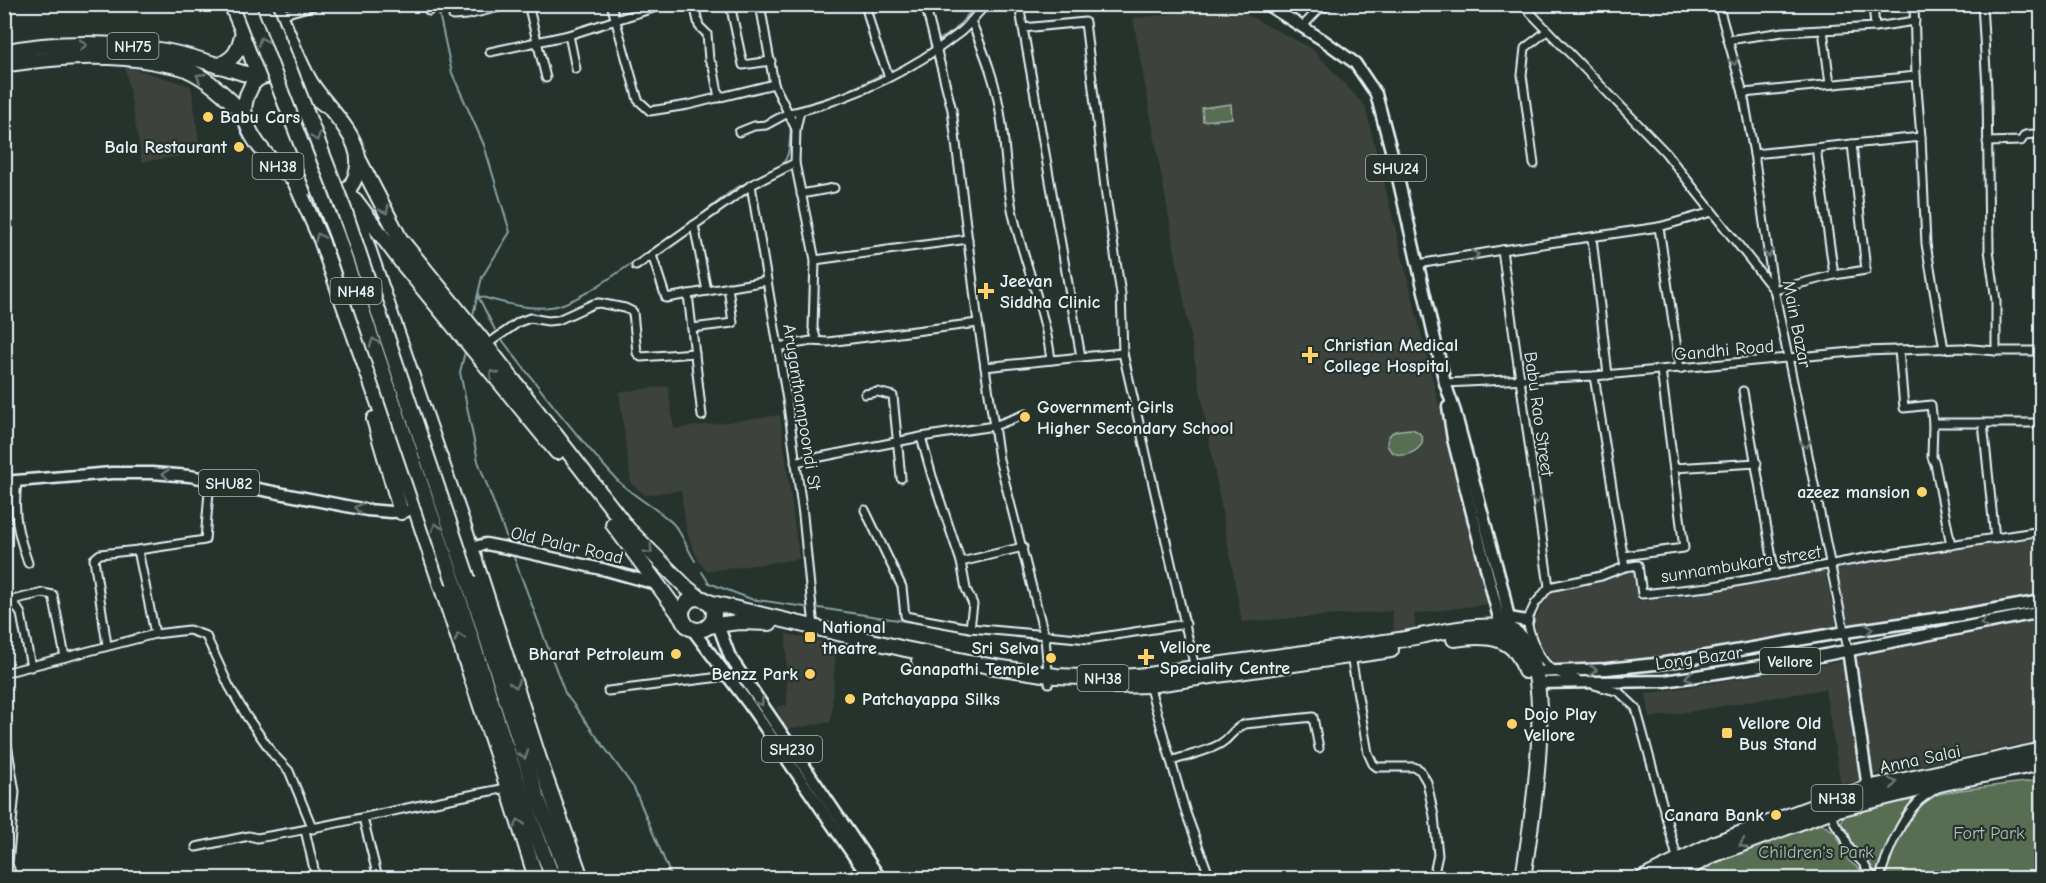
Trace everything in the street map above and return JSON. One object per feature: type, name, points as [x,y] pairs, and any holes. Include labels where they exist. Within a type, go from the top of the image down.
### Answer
[{"type":"highway","points":[[231,4],[258,78],[251,85],[244,114]]},
{"type":"highway","name":"NH48","points":[[247,4],[337,236],[537,797],[569,879]]},
{"type":"highway","name":"NH48","points":[[264,4],[345,212],[461,581],[497,722],[535,834],[553,879]]},
{"type":"highway","points":[[278,10],[301,65],[324,104]]},
{"type":"highway","points":[[218,66],[235,55],[243,32]]},
{"type":"highway","name":"NH75","points":[[4,52],[81,44],[129,45],[168,51],[258,78]]},
{"type":"highway","name":"NH75","points":[[4,63],[86,56],[135,58],[185,68],[205,79],[244,114]]},
{"type":"highway","name":"NH38","points":[[258,78],[269,76],[282,78],[303,89],[337,115],[350,136],[358,158],[400,239],[439,298]]},
{"type":"highway","name":"NH38","points":[[244,114],[258,145],[270,159],[293,177],[315,189],[332,192],[348,190],[403,264],[439,298],[481,346],[628,529],[710,613],[814,631]]},
{"type":"highway","points":[[358,158],[355,182],[348,190],[471,548],[541,765],[581,879]]},
{"type":"highway","points":[[293,177],[321,240],[416,510],[536,879]]},
{"type":"highway","points":[[333,276],[348,336],[401,512]]},
{"type":"highway","name":"NH38","points":[[481,346],[687,624],[700,630],[710,613]]},
{"type":"highway","points":[[687,624],[684,606],[692,600],[710,613]]},
{"type":"highway","name":"NH38","points":[[710,613],[814,631],[939,666],[1095,686],[1149,685],[1463,638],[1495,638],[1507,631]]},
{"type":"highway","name":"NH38","points":[[1049,679],[1148,675],[1394,641],[1468,628],[1507,631]]},
{"type":"highway","points":[[1507,631],[1519,637],[1525,646],[1535,678],[1540,739],[1538,775],[1523,879]]},
{"type":"highway","points":[[1507,631],[1523,662],[1532,713],[1531,769],[1515,879]]},
{"type":"highway","name":"Anna Salai","points":[[1643,879],[1715,843],[1828,801],[1869,788],[2042,750]]},
{"type":"highway","name":"Anna Salai","points":[[1669,879],[1713,855],[1830,811],[1944,783],[2042,763]]},
{"type":"main road","name":"SHU24","points":[[1266,4],[1355,63],[1376,94],[1446,383],[1453,439],[1507,631]]},
{"type":"main road","name":"SHU82","points":[[17,481],[112,472],[152,473],[210,480],[367,510],[401,512],[416,510]]},
{"type":"main road","points":[[4,482],[17,481]]},
{"type":"main road","name":"Old Palar Road","points":[[471,548],[486,544],[606,570],[656,584]]},
{"type":"main road","points":[[1535,678],[1555,672],[1665,663],[2042,601]]},
{"type":"main road","name":"Long Bazar","points":[[1535,678],[1588,683],[1665,681],[1848,650],[2042,612]]},
{"type":"main road","name":"SH230","points":[[710,613],[730,657],[880,879]]},
{"type":"main road","points":[[1507,631],[1527,621]]},
{"type":"main road","name":"SH230","points":[[687,624],[728,676],[868,879]]},
{"type":"main road","points":[[1848,650],[1869,788]]},
{"type":"street","points":[[278,10],[320,4]]},
{"type":"street","points":[[453,16],[467,15],[512,4]]},
{"type":"street","points":[[528,4],[546,78]]},
{"type":"street","points":[[611,4],[638,100],[650,111],[688,105],[774,84]]},
{"type":"street","points":[[490,52],[569,35],[666,4]]},
{"type":"street","points":[[694,4],[699,26],[707,34],[718,98]]},
{"type":"street","points":[[730,4],[743,65],[771,61]]},
{"type":"street","points":[[760,4],[774,84],[796,129]]},
{"type":"street","points":[[865,4],[875,41],[889,77]]},
{"type":"street","points":[[925,4],[952,110],[978,323],[999,459],[1044,634],[1049,679]]},
{"type":"street","points":[[1019,4],[1081,357]]},
{"type":"street","points":[[1302,27],[1318,10],[1332,4]]},
{"type":"street","points":[[1522,4],[1665,152],[1774,290],[1834,275],[1866,270],[1852,144]]},
{"type":"street","name":"Main Bazar","points":[[1718,4],[1743,93],[1774,290],[1848,650]]},
{"type":"street","points":[[1873,4],[1875,27]]},
{"type":"street","points":[[1914,4],[1926,244],[1944,349]]},
{"type":"street","points":[[1982,4],[1987,88],[1989,250],[1996,301],[1996,351]]},
{"type":"street","points":[[739,132],[754,126],[766,125],[788,113],[825,104],[889,77],[936,50],[961,32],[984,6]]},
{"type":"street","points":[[970,21],[983,49],[1001,115],[1013,212],[1048,332],[1051,360]]},
{"type":"street","points":[[1728,40],[1783,32],[1875,27],[1915,21]]},
{"type":"street","points":[[1023,28],[1085,22],[1106,196],[1121,294],[1123,353],[1195,668]]},
{"type":"street","points":[[1823,30],[1830,84]]},
{"type":"street","points":[[1534,164],[1522,75],[1525,48],[1547,31]]},
{"type":"street","points":[[569,35],[576,69]]},
{"type":"street","points":[[1743,93],[1916,76]]},
{"type":"street","points":[[800,111],[796,129],[795,163],[815,260],[813,328],[817,341]]},
{"type":"street","points":[[1987,142],[2021,141],[2025,135],[2042,133]]},
{"type":"street","points":[[1754,154],[1921,137]]},
{"type":"street","points":[[1816,148],[1834,275]]},
{"type":"street","points":[[636,266],[751,185],[795,163]]},
{"type":"street","name":"Aruganthampoondi St","points":[[751,185],[803,515],[814,631]]},
{"type":"street","points":[[801,194],[834,188]]},
{"type":"street","points":[[1418,264],[1659,227],[1712,212]]},
{"type":"street","points":[[694,225],[707,291]]},
{"type":"street","points":[[1659,227],[1680,369]]},
{"type":"street","points":[[1592,238],[1608,375]]},
{"type":"street","points":[[815,260],[968,239]]},
{"type":"street","name":"Babu Rao Street","points":[[1502,250],[1549,587]]},
{"type":"street","points":[[652,255],[666,298],[767,281]]},
{"type":"street","points":[[692,328],[733,323],[728,287]]},
{"type":"street","points":[[688,294],[702,416]]},
{"type":"street","points":[[481,346],[525,319],[558,320],[599,303],[625,308],[633,312],[637,353],[641,357],[695,353]]},
{"type":"street","points":[[778,346],[978,323]]},
{"type":"street","name":"Gandhi Road","points":[[1446,383],[1608,375],[1863,351],[1944,349],[2042,351]]},
{"type":"street","points":[[1899,350],[1904,408],[1931,405],[1932,457],[1951,545]]},
{"type":"street","points":[[985,367],[1123,353]]},
{"type":"street","points":[[1623,556],[1684,548],[1660,370]]},
{"type":"street","points":[[1594,376],[1625,567],[1601,576],[1549,587],[1535,604],[1527,621],[1532,640],[1543,660],[1555,672],[1619,692],[1636,708],[1678,861]]},
{"type":"street","points":[[1743,391],[1775,575]]},
{"type":"street","points":[[865,394],[878,392],[893,396],[901,478]]},
{"type":"street","points":[[795,462],[897,441],[994,426],[1026,414]]},
{"type":"street","points":[[1933,423],[2042,423]]},
{"type":"street","points":[[1983,423],[1995,539]]},
{"type":"street","points":[[921,437],[961,562],[966,589],[973,604],[970,628]]},
{"type":"street","points":[[1674,468],[1756,464]]},
{"type":"street","points":[[107,645],[94,559],[100,554],[205,540],[210,480]]},
{"type":"street","points":[[17,481],[14,504],[16,528],[28,563]]},
{"type":"street","points":[[865,510],[902,587],[905,616],[970,628],[1089,639],[1186,624]]},
{"type":"street","name":"sunnambukara street","points":[[1625,567],[1638,565],[1642,594],[1709,587],[1831,564],[2042,531]]},
{"type":"street","points":[[961,562],[1023,547]]},
{"type":"street","points":[[138,550],[155,634]]},
{"type":"street","points":[[8,600],[43,593],[53,595],[66,657]]},
{"type":"street","points":[[8,600],[21,614],[32,667]]},
{"type":"street","points":[[4,673],[155,634],[189,630],[206,636],[247,717],[273,754],[289,771],[309,829],[315,879]]},
{"type":"street","points":[[1351,656],[1368,753],[1373,764],[1377,767],[1414,767],[1420,770],[1427,782],[1434,816],[1438,855],[1433,879]]},
{"type":"street","points":[[608,691],[728,676]]},
{"type":"street","points":[[1149,685],[1186,813],[1210,879]]},
{"type":"street","points":[[1171,761],[1217,746],[1229,738],[1236,727],[1245,724],[1313,717],[1320,748]]},
{"type":"street","points":[[4,726],[15,792],[8,864],[13,879]]},
{"type":"street","points":[[1880,879],[1886,857],[1917,803],[1944,783]]},
{"type":"street","points":[[196,848],[249,836],[257,838],[309,829],[439,800],[508,788]]},
{"type":"street","points":[[1830,811],[1849,848],[1864,864],[1872,879]]},
{"type":"street","points":[[363,818],[378,879]]},
{"type":"shaded area","name":"Christian Medical College Hospital","points":[[1233,8],[1311,48],[1365,106],[1488,604],[1414,614],[1416,633],[1394,636],[1392,611],[1242,622],[1133,18]]},
{"type":"shaded area","points":[[125,66],[191,86],[201,153],[142,162]]},
{"type":"shaded area","points":[[668,386],[674,429],[780,415],[799,559],[707,571],[699,562],[687,532],[681,490],[645,495],[631,483],[619,392]]},
{"type":"shaded area","points":[[2041,534],[2041,597],[1847,626],[1836,567]]},
{"type":"shaded area","points":[[1633,571],[1638,601],[1694,595],[1825,571],[1837,628],[1656,658],[1555,664],[1540,645],[1534,621],[1551,591]]},
{"type":"shaded area","points":[[2041,615],[2041,740],[1870,776],[1853,653]]},
{"type":"shaded area","name":"Benzz Park","points":[[786,634],[836,644],[831,722],[786,729],[776,707],[787,705]]},
{"type":"shaded area","points":[[1844,661],[1864,780],[1841,784],[1825,689],[1650,718],[1646,694]]},
{"type":"green space","points":[[1231,104],[1232,118],[1203,121],[1202,108]]},
{"type":"green space","points":[[1412,429],[1420,434],[1423,440],[1420,446],[1407,454],[1399,455],[1392,452],[1387,445],[1391,433]]},
{"type":"green space","name":"Fort Park","points":[[2041,780],[2041,878],[1880,878],[1854,846],[1841,824],[1842,818],[1847,813],[1960,790]]},
{"type":"green space","name":"Children's Park","points":[[1822,824],[1836,833],[1849,861],[1868,878],[1683,878],[1716,862],[1805,827]]},
{"type":"waterway","points":[[437,4],[452,73],[484,145],[510,232],[482,277],[472,319]]},
{"type":"waterway","points":[[937,41],[955,30],[977,4]]},
{"type":"waterway","points":[[795,110],[796,107],[844,93],[881,75]]},
{"type":"waterway","points":[[776,169],[787,156],[791,126]]},
{"type":"waterway","points":[[705,212],[734,189],[760,177]]},
{"type":"waterway","points":[[478,296],[532,307],[562,304],[590,291],[658,245]]},
{"type":"waterway","points":[[478,296],[495,330]]},
{"type":"waterway","points":[[503,341],[572,429],[617,480],[673,523],[695,561]]},
{"type":"waterway","points":[[466,348],[460,372],[478,461],[509,544]]},
{"type":"waterway","points":[[512,552],[565,693],[634,788],[672,878]]},
{"type":"waterway","points":[[702,572],[709,583],[751,599],[805,607]]},
{"type":"waterway","points":[[819,608],[970,631]]},
{"type":"place","name":"Babu Cars","points":[[208,117]]},
{"type":"place","name":"Bala Restaurant","points":[[239,147]]},
{"type":"place","name":"Jeevan Siddha Clinic","points":[[986,291]]},
{"type":"place","name":"Christian Medical College Hospital","points":[[1310,355]]},
{"type":"place","name":"Government Girls Higher Secondary School","points":[[1025,417]]},
{"type":"place","name":"azeez mansion","points":[[1922,492]]},
{"type":"place","name":"National theatre","points":[[810,637]]},
{"type":"place","name":"Bharat Petroleum","points":[[676,654]]},
{"type":"place","name":"Vellore Speciality Centre","points":[[1146,657]]},
{"type":"place","name":"Sri Selva Ganapathi Temple","points":[[1051,658]]},
{"type":"place","name":"Benzz Park","points":[[810,674]]},
{"type":"place","name":"Patchayappa Silks","points":[[850,699]]},
{"type":"place","name":"Dojo Play Vellore","points":[[1512,724]]},
{"type":"place","name":"Vellore Old Bus Stand","points":[[1727,733]]},
{"type":"place","name":"Canara Bank","points":[[1776,815]]}]
